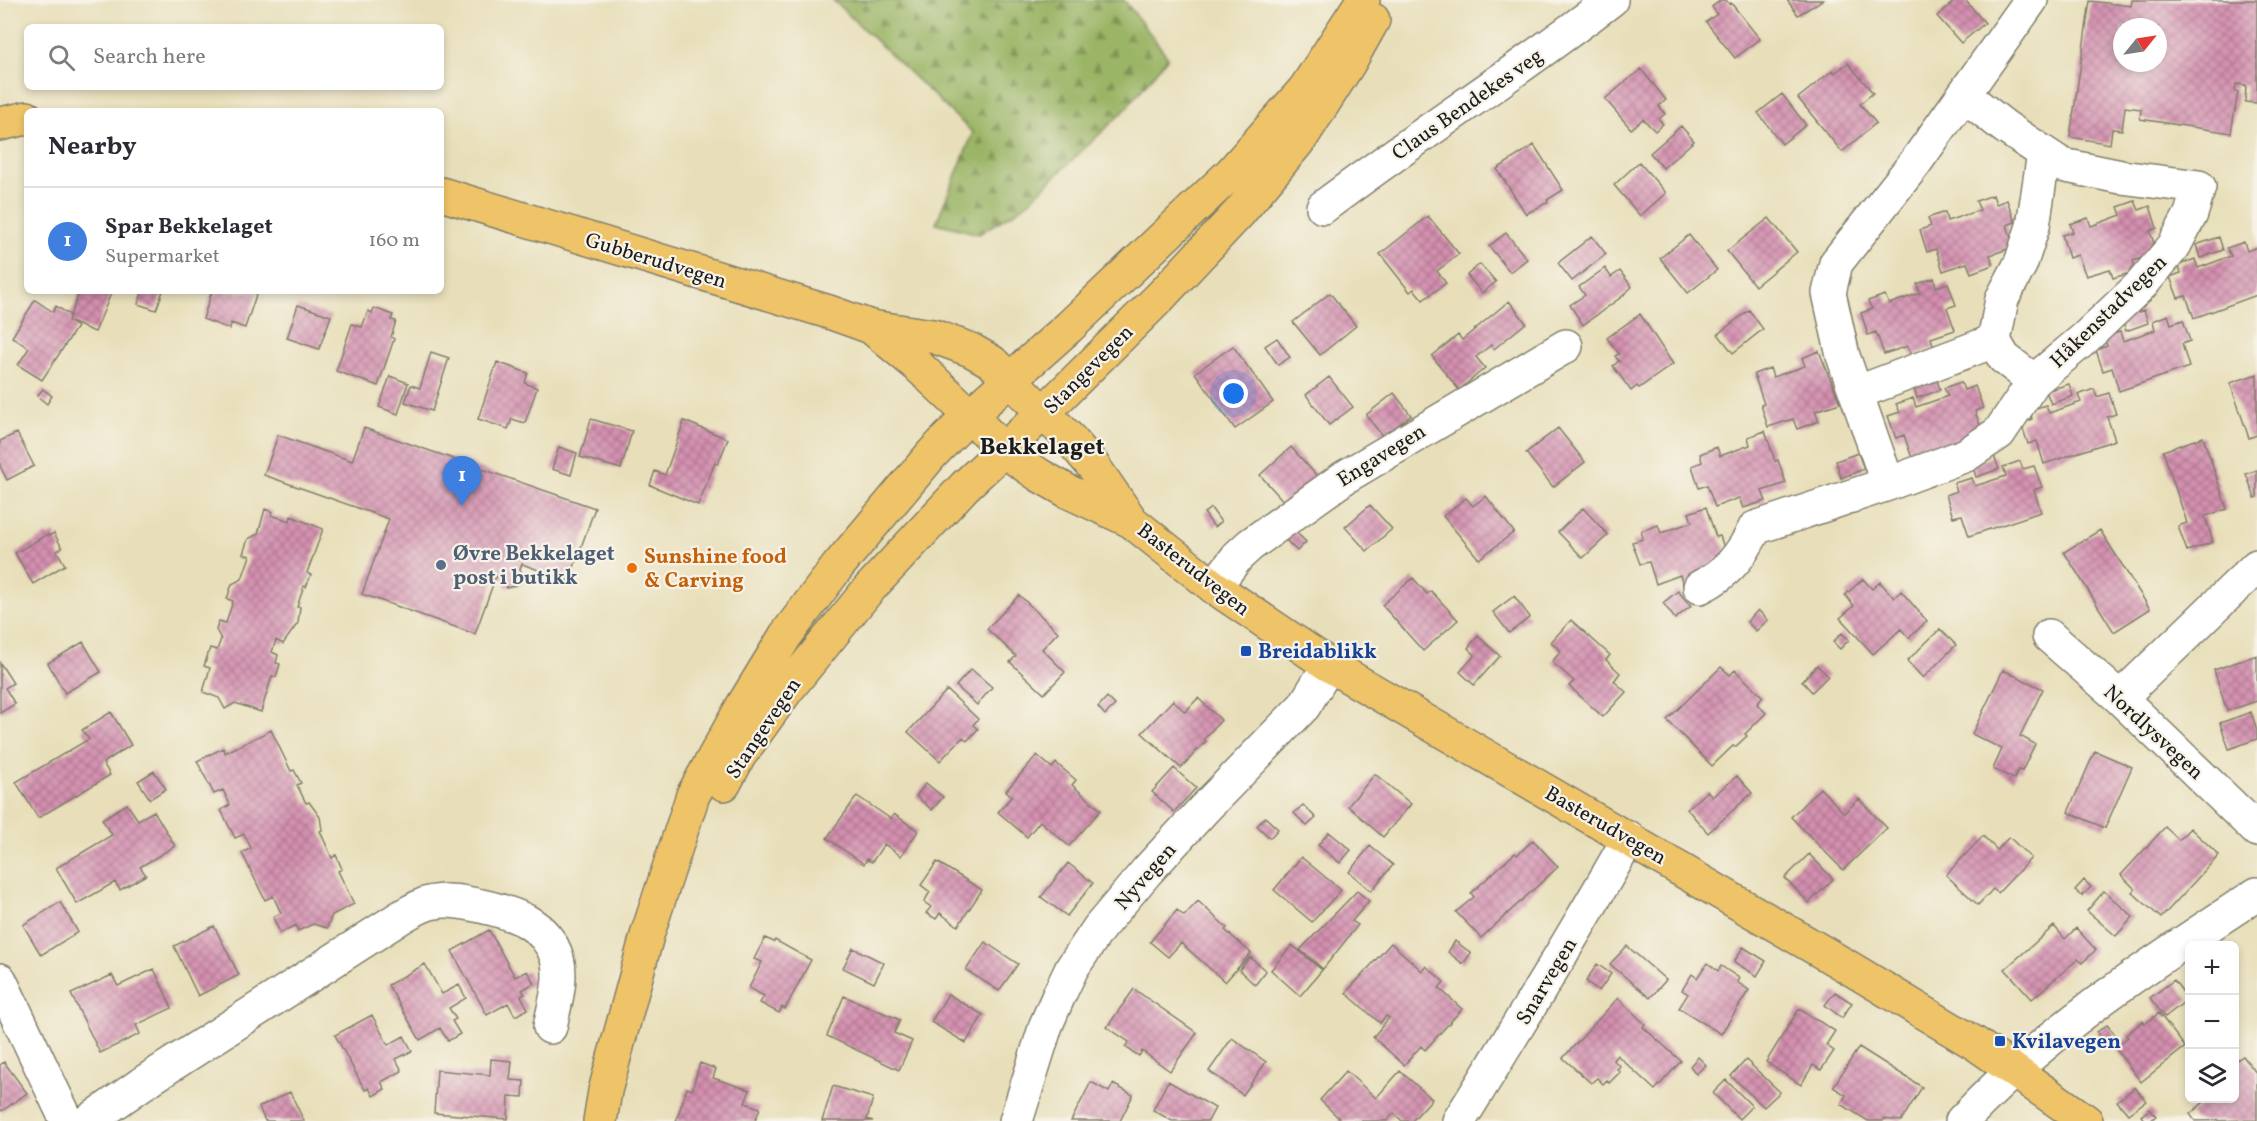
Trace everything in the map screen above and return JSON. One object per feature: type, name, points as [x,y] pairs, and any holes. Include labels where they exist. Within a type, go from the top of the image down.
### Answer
[{"type":"main road","name":"Stangevegen","points":[[600,1121],[605,1091],[626,1011],[657,904],[693,795],[742,707],[786,635],[838,566],[932,454],[970,415],[1231,173],[1305,89],[1363,0]]},
{"type":"main road","name":"Stangevegen","points":[[657,904],[739,756],[786,691],[868,590],[965,486],[1043,413],[1160,297],[1239,213],[1301,138],[1349,63],[1384,0]]},
{"type":"main road","points":[[0,124],[24,119]]},
{"type":"main road","name":"Gubberudvegen","points":[[444,195],[871,327],[933,336],[971,350],[992,362],[1043,413]]},
{"type":"main road","name":"Gubberudvegen","points":[[871,327],[917,365],[1003,450]]},
{"type":"main road","name":"Basterudvegen","points":[[1043,413],[1094,466],[1131,521]]},
{"type":"main road","name":"Basterudvegen","points":[[1003,450],[1069,492],[1131,521],[1214,587],[1329,665],[1858,973],[2014,1069],[2086,1121]]},
{"type":"street","name":"Claus Bendekes veg","points":[[1323,207],[1365,175],[1552,45],[1611,0]]},
{"type":"street","points":[[1888,483],[1843,356],[1829,293],[1836,263],[1915,163],[2031,0]]},
{"type":"street","name":"Håkenstadvegen","points":[[1700,587],[1716,580],[1731,566],[1747,546],[1755,528],[1966,455],[1999,433],[2034,381],[2084,339],[2142,284],[2174,246],[2191,214],[2199,187],[2121,177],[2062,165],[2005,127],[1964,95]]},
{"type":"street","points":[[1856,393],[1994,341],[2002,299],[2021,263],[2033,226],[2044,153]]},
{"type":"street","name":"Håkenstadvegen","points":[[1994,341],[2004,358],[2034,381]]},
{"type":"street","name":"Engavegen","points":[[1214,587],[1226,570],[1250,545],[1345,477],[1566,346]]},
{"type":"street","points":[[2120,698],[2257,567]]},
{"type":"street","name":"Nordlysvegen","points":[[2049,636],[2120,698],[2257,830]]},
{"type":"street","name":"Nyvegen","points":[[1016,1121],[1046,1026],[1059,995],[1072,968],[1099,928],[1147,871],[1312,697],[1329,665]]},
{"type":"street","name":"Snarvegen","points":[[1459,1121],[1557,963],[1629,838]]},
{"type":"street","points":[[1962,1121],[2014,1069],[2054,1035],[2151,964],[2257,894]]},
{"type":"street","points":[[89,1121],[401,916],[434,902],[463,903],[506,912],[535,926],[544,935],[553,948],[559,976],[550,1027]]},
{"type":"street","points":[[0,980],[67,1121]]},
{"type":"green space","points":[[833,0],[1124,0],[1168,57],[1125,110],[1023,207],[979,234],[936,223],[973,133]]},
{"type":"building","points":[[1721,0],[1731,3],[1760,39],[1735,58],[1706,22],[1717,14],[1712,7]]},
{"type":"building","points":[[1787,0],[1823,0],[1798,15]]},
{"type":"building","points":[[1956,0],[1965,0],[1985,23],[1961,43],[1937,16]]},
{"type":"building","points":[[2132,0],[2257,0],[2257,103],[2245,102],[2246,85],[2236,84],[2235,92],[2238,92],[2231,133],[2140,119],[2141,109],[2125,107],[2122,130],[2112,129],[2110,144],[2070,137],[2090,1],[2131,6]]},
{"type":"building","points":[[1848,63],[1873,93],[1860,104],[1876,123],[1842,152],[1798,98],[1833,70],[1835,73]]},
{"type":"building","points":[[1641,69],[1666,100],[1659,106],[1665,114],[1659,119],[1663,124],[1655,131],[1643,119],[1631,129],[1605,99]]},
{"type":"building","points":[[1782,94],[1806,125],[1782,144],[1758,113]]},
{"type":"building","points":[[1681,126],[1694,141],[1663,168],[1650,153]]},
{"type":"building","points":[[1534,145],[1563,190],[1547,200],[1548,202],[1526,214],[1497,169]]},
{"type":"building","points":[[1639,162],[1666,193],[1640,216],[1614,185]]},
{"type":"building","points":[[1993,195],[1996,204],[2007,200],[2015,222],[2007,225],[2014,247],[1990,255],[1993,265],[1971,273],[1967,263],[1943,271],[1936,249],[1927,252],[1920,230],[1931,226],[1928,218],[1945,212],[1947,221],[1980,210],[1976,201]]},
{"type":"building","points":[[2135,201],[2139,210],[2150,206],[2157,228],[2150,231],[2157,253],[2133,261],[2136,271],[2113,278],[2110,269],[2086,276],[2078,255],[2069,258],[2062,235],[2073,232],[2070,224],[2088,218],[2091,226],[2121,215],[2118,207]]},
{"type":"building","points":[[1428,216],[1459,254],[1437,271],[1446,283],[1423,300],[1414,289],[1410,292],[1380,254]]},
{"type":"building","points":[[1769,218],[1797,252],[1755,286],[1727,251]]},
{"type":"building","points":[[1506,233],[1527,259],[1510,272],[1489,246]]},
{"type":"building","points":[[1689,235],[1717,270],[1688,293],[1660,258]]},
{"type":"building","points":[[1592,236],[1606,254],[1572,281],[1558,263]]},
{"type":"building","points":[[2219,237],[2223,250],[2200,258],[2196,245]]},
{"type":"building","points":[[2244,242],[2247,251],[2257,247],[2257,295],[2194,318],[2186,296],[2178,298],[2170,277],[2181,273],[2179,265],[2195,259],[2198,268],[2231,256],[2227,248]]},
{"type":"building","points":[[1480,264],[1496,282],[1482,293],[1467,275]]},
{"type":"building","points":[[1605,268],[1611,277],[1620,271],[1632,287],[1583,325],[1570,305],[1585,295],[1579,287]]},
{"type":"building","points":[[1934,278],[1936,287],[1948,283],[1956,305],[1947,308],[1955,330],[1931,338],[1934,348],[1912,356],[1908,346],[1884,354],[1876,332],[1868,335],[1861,313],[1872,309],[1868,301],[1885,295],[1889,304],[1920,293],[1917,284]]},
{"type":"building","points":[[1330,293],[1356,326],[1320,355],[1293,322]]},
{"type":"building","points":[[79,294],[111,294],[95,332],[68,321]]},
{"type":"building","points":[[142,294],[162,294],[156,310],[138,304]]},
{"type":"building","points":[[211,294],[256,294],[245,328],[231,323],[230,329],[203,319]]},
{"type":"building","points":[[35,300],[53,312],[56,306],[70,315],[68,321],[77,327],[42,380],[18,365],[29,348],[12,337]]},
{"type":"building","points":[[1509,301],[1526,323],[1494,349],[1491,345],[1476,357],[1485,368],[1459,390],[1432,356],[1458,335],[1462,340]]},
{"type":"building","points":[[298,305],[331,316],[319,349],[287,338]]},
{"type":"building","points":[[374,308],[393,315],[391,320],[396,321],[391,337],[394,339],[378,386],[336,371],[352,324],[362,327],[368,311],[372,313]]},
{"type":"building","points":[[1749,310],[1763,329],[1733,353],[1718,334]]},
{"type":"building","points":[[2144,310],[2148,323],[2126,331],[2121,318]]},
{"type":"building","points":[[1640,314],[1673,364],[1639,388],[1637,386],[1631,391],[1613,366],[1619,361],[1615,356],[1619,354],[1607,338]]},
{"type":"building","points":[[2168,315],[2171,324],[2183,320],[2190,341],[2182,344],[2189,367],[2119,391],[2112,368],[2103,371],[2096,350],[2107,346],[2104,337],[2120,332],[2123,341],[2155,330],[2153,321]]},
{"type":"building","points":[[1277,338],[1290,357],[1278,365],[1265,346]]},
{"type":"building","points":[[1233,346],[1273,402],[1235,429],[1195,373]]},
{"type":"building","points":[[1819,351],[1840,403],[1815,411],[1819,421],[1797,429],[1793,419],[1768,427],[1761,405],[1764,404],[1754,374],[1770,368],[1773,377],[1805,366],[1802,358]]},
{"type":"building","points":[[431,352],[449,358],[432,411],[405,402],[411,385],[420,388]]},
{"type":"building","points":[[497,362],[528,373],[525,383],[537,388],[525,423],[512,419],[508,429],[478,419]]},
{"type":"building","points":[[2257,374],[2257,435],[2249,438],[2230,383]]},
{"type":"building","points":[[390,376],[408,383],[398,414],[379,407]]},
{"type":"building","points":[[1329,377],[1353,407],[1329,425],[1306,395]]},
{"type":"building","points":[[1936,377],[1940,390],[1917,398],[1913,385]]},
{"type":"building","points":[[1961,382],[1964,390],[1975,386],[1983,408],[1975,411],[1983,434],[1912,458],[1904,435],[1896,438],[1888,416],[1900,412],[1896,404],[1913,398],[1916,407],[1948,396],[1944,388]]},
{"type":"building","points":[[2069,384],[2073,396],[2051,404],[2046,391]]},
{"type":"building","points":[[43,389],[52,396],[47,404],[37,396]]},
{"type":"building","points":[[2094,389],[2097,397],[2109,393],[2116,414],[2107,417],[2115,440],[2044,464],[2037,441],[2028,444],[2021,423],[2032,419],[2030,410],[2046,405],[2049,413],[2081,402],[2078,395]]},
{"type":"building","points":[[1394,393],[1411,415],[1383,437],[1366,415]]},
{"type":"building","points":[[591,419],[632,431],[621,469],[580,457]]},
{"type":"building","points":[[684,421],[728,439],[718,464],[715,463],[698,505],[650,485],[655,471],[665,475]]},
{"type":"building","points":[[364,428],[595,508],[569,581],[522,564],[520,569],[525,580],[516,585],[507,588],[501,578],[496,576],[475,634],[362,594],[389,519],[264,475],[278,435],[352,461]]},
{"type":"building","points":[[1558,428],[1585,462],[1553,487],[1526,453]]},
{"type":"building","points":[[1765,431],[1775,461],[1778,460],[1786,483],[1762,491],[1766,501],[1743,508],[1739,498],[1715,507],[1707,485],[1699,488],[1692,466],[1702,462],[1700,454],[1717,447],[1720,456],[1750,445],[1748,437]]},
{"type":"building","points":[[17,433],[34,466],[7,480],[0,466],[0,441]]},
{"type":"building","points":[[2203,437],[2227,509],[2205,516],[2213,542],[2187,551],[2178,526],[2187,523],[2163,451]]},
{"type":"building","points":[[559,447],[577,453],[571,475],[552,469]]},
{"type":"building","points":[[1291,447],[1317,476],[1286,504],[1260,475]]},
{"type":"building","points":[[1858,453],[1864,469],[1841,478],[1836,461]]},
{"type":"building","points":[[1994,456],[1999,469],[1976,477],[1972,464]]},
{"type":"building","points":[[2020,461],[2023,469],[2034,466],[2042,487],[2034,490],[2041,512],[1969,536],[1962,515],[1953,517],[1946,495],[1957,491],[1954,483],[1972,478],[1975,486],[2006,476],[2003,467]]},
{"type":"building","points":[[2257,470],[2257,497],[2255,498],[2246,474]]},
{"type":"building","points":[[1486,496],[1514,532],[1479,559],[1443,516],[1466,498],[1473,506]]},
{"type":"building","points":[[1370,505],[1392,529],[1367,551],[1345,527]]},
{"type":"building","points":[[1706,507],[1716,537],[1720,536],[1728,559],[1706,577],[1683,585],[1680,575],[1656,584],[1649,562],[1640,564],[1632,542],[1643,539],[1641,531],[1658,525],[1661,533],[1692,522],[1689,513]]},
{"type":"building","points":[[1211,508],[1221,522],[1214,527],[1204,513]]},
{"type":"building","points":[[1583,508],[1608,535],[1583,558],[1558,532]]},
{"type":"building","points":[[265,509],[273,512],[271,515],[290,521],[291,516],[323,529],[307,573],[311,575],[306,587],[304,586],[297,607],[300,607],[298,623],[283,644],[276,640],[272,652],[278,655],[276,663],[280,664],[276,677],[272,676],[261,712],[235,703],[225,709],[219,698],[203,692],[210,668],[204,666],[210,648],[217,650],[221,639],[216,630],[219,621],[226,623],[233,601],[227,599],[232,584],[242,579],[250,556],[243,554],[248,539],[258,534]]},
{"type":"building","points":[[1294,530],[1306,542],[1297,551],[1285,539]]},
{"type":"building","points":[[2100,530],[2150,609],[2114,632],[2064,552]]},
{"type":"building","points":[[54,533],[62,548],[57,551],[65,565],[33,584],[15,553],[48,534],[49,536]]},
{"type":"building","points":[[1413,578],[1427,594],[1431,591],[1458,620],[1423,651],[1382,605]]},
{"type":"building","points":[[1863,579],[1872,589],[1880,582],[1894,598],[1901,591],[1927,621],[1909,638],[1901,629],[1873,654],[1840,618],[1854,606],[1845,595]]},
{"type":"building","points":[[1678,591],[1691,606],[1675,619],[1663,603]]},
{"type":"building","points":[[1019,595],[1058,632],[1042,649],[1065,672],[1044,694],[1010,662],[1016,656],[987,629]]},
{"type":"building","points":[[1514,596],[1530,617],[1509,633],[1493,612]]},
{"type":"building","points":[[1758,610],[1768,620],[1756,631],[1747,622]]},
{"type":"building","points":[[1571,620],[1610,655],[1606,660],[1620,673],[1614,681],[1626,692],[1603,717],[1569,686],[1574,681],[1552,662],[1561,651],[1551,642]]},
{"type":"building","points":[[1940,629],[1956,645],[1923,678],[1907,661]]},
{"type":"building","points":[[1842,633],[1849,640],[1840,649],[1833,642]]},
{"type":"building","points":[[1478,636],[1500,656],[1474,685],[1460,672],[1475,655],[1468,648]]},
{"type":"building","points":[[83,642],[101,672],[65,693],[48,663]]},
{"type":"building","points":[[2257,655],[2257,701],[2227,711],[2214,670]]},
{"type":"building","points":[[0,663],[13,683],[5,688],[15,704],[0,713]]},
{"type":"building","points":[[1817,665],[1828,676],[1812,692],[1802,681]]},
{"type":"building","points":[[1721,667],[1730,675],[1735,670],[1763,697],[1757,704],[1766,713],[1745,734],[1747,736],[1712,766],[1667,720]]},
{"type":"building","points":[[971,669],[992,687],[977,705],[956,686]]},
{"type":"building","points":[[2003,670],[2043,689],[2020,736],[2035,744],[2022,771],[2018,770],[2014,779],[1993,769],[2002,749],[1972,734]]},
{"type":"building","points":[[947,690],[978,719],[973,725],[978,729],[967,741],[963,737],[940,761],[908,732]]},
{"type":"building","points":[[1107,697],[1115,705],[1105,715],[1098,707]]},
{"type":"building","points":[[1198,698],[1221,720],[1204,739],[1206,741],[1181,768],[1142,733],[1173,700],[1185,712]]},
{"type":"building","points":[[111,712],[131,745],[103,763],[110,775],[38,818],[16,782],[89,739],[82,730]]},
{"type":"building","points":[[2251,712],[2257,730],[2257,739],[2229,749],[2220,723]]},
{"type":"building","points":[[271,730],[291,771],[294,770],[301,783],[297,785],[306,803],[309,802],[320,817],[322,830],[320,831],[332,858],[336,855],[342,869],[338,871],[354,904],[332,915],[327,928],[313,924],[298,931],[296,925],[280,933],[273,917],[281,913],[273,896],[265,900],[242,853],[251,848],[244,834],[235,838],[221,810],[230,805],[223,790],[214,794],[197,761],[223,748],[225,753]]},
{"type":"building","points":[[2095,751],[2132,767],[2105,828],[2068,812]]},
{"type":"building","points":[[1037,755],[1052,768],[1056,763],[1076,780],[1072,785],[1101,810],[1069,846],[1040,821],[1027,837],[998,812],[1012,796],[1006,791]]},
{"type":"building","points":[[1174,768],[1196,788],[1174,812],[1152,792]]},
{"type":"building","points":[[154,771],[166,789],[150,799],[138,781]]},
{"type":"building","points":[[1375,774],[1411,804],[1383,837],[1348,806]]},
{"type":"building","points":[[1737,776],[1752,793],[1708,833],[1687,809],[1707,791],[1712,797]]},
{"type":"building","points":[[926,783],[943,797],[932,810],[916,796]]},
{"type":"building","points":[[1820,788],[1844,813],[1859,799],[1887,828],[1843,870],[1791,817]]},
{"type":"building","points":[[857,796],[891,819],[894,814],[918,831],[901,856],[884,844],[872,862],[867,859],[864,864],[827,838]]},
{"type":"building","points":[[127,804],[138,820],[154,811],[175,846],[140,867],[146,875],[120,890],[115,882],[77,904],[56,868],[112,835],[102,819]]},
{"type":"building","points":[[1303,805],[1316,818],[1307,826],[1294,813]]},
{"type":"building","points":[[1265,817],[1278,829],[1270,838],[1257,826]]},
{"type":"building","points":[[2165,827],[2179,840],[2190,828],[2219,855],[2161,918],[2132,892],[2135,889],[2121,875]]},
{"type":"building","points":[[1329,832],[1351,850],[1340,863],[1318,845]]},
{"type":"building","points":[[1983,836],[1997,850],[2009,837],[2031,858],[1998,893],[1993,889],[1978,905],[1946,875]]},
{"type":"building","points":[[1533,840],[1558,867],[1481,938],[1456,912],[1474,897],[1471,893],[1515,853],[1517,855]]},
{"type":"building","points":[[1370,846],[1393,865],[1371,891],[1349,872]]},
{"type":"building","points":[[1809,854],[1833,879],[1809,903],[1785,878]]},
{"type":"building","points":[[1301,857],[1341,890],[1312,922],[1274,890]]},
{"type":"building","points":[[937,862],[982,890],[958,926],[940,913],[936,919],[926,913],[931,907],[924,902],[930,892],[921,885]]},
{"type":"building","points":[[1068,863],[1093,883],[1067,916],[1041,897]]},
{"type":"building","points":[[2084,880],[2091,887],[2082,896],[2075,890]]},
{"type":"building","points":[[1357,891],[1369,901],[1352,921],[1358,925],[1323,969],[1300,950]]},
{"type":"building","points":[[2104,891],[2133,917],[2116,936],[2087,911]]},
{"type":"building","points":[[1198,901],[1251,953],[1225,982],[1181,943],[1168,957],[1150,942],[1177,910],[1184,916]]},
{"type":"building","points":[[60,902],[78,932],[41,955],[23,925]]},
{"type":"building","points":[[214,926],[239,975],[198,996],[174,946]]},
{"type":"building","points":[[2054,926],[2065,939],[2076,928],[2096,950],[2082,963],[2078,959],[2032,999],[2005,969]]},
{"type":"building","points":[[489,930],[515,977],[527,971],[534,983],[522,990],[525,994],[521,996],[528,1009],[515,1016],[508,1003],[487,1015],[452,951]]},
{"type":"building","points":[[765,938],[774,942],[775,940],[811,960],[785,1009],[782,1007],[779,1013],[760,1003],[764,996],[749,988],[762,962],[754,959]]},
{"type":"building","points":[[1455,941],[1471,953],[1463,964],[1448,952]]},
{"type":"building","points":[[985,942],[1018,964],[999,991],[966,970]]},
{"type":"building","points":[[1391,943],[1422,971],[1426,966],[1444,982],[1439,988],[1462,1009],[1425,1050],[1421,1046],[1404,1065],[1373,1037],[1389,1018],[1386,1016],[1380,1023],[1346,993]]},
{"type":"building","points":[[1292,945],[1322,970],[1300,996],[1271,970]]},
{"type":"building","points":[[1627,946],[1666,980],[1650,998],[1610,964]]},
{"type":"building","points":[[1743,947],[1766,961],[1757,976],[1734,962]]},
{"type":"building","points":[[853,948],[884,963],[874,983],[843,968]]},
{"type":"building","points":[[1250,957],[1266,971],[1255,985],[1239,970]]},
{"type":"building","points":[[1707,963],[1718,971],[1721,966],[1739,978],[1737,982],[1749,990],[1721,1034],[1679,1008],[1688,994],[1682,990],[1692,974],[1697,978]]},
{"type":"building","points":[[425,964],[442,994],[459,985],[466,998],[449,1008],[456,1019],[452,1021],[460,1034],[448,1041],[440,1028],[420,1040],[388,985]]},
{"type":"building","points":[[1597,964],[1611,974],[1599,991],[1586,981]]},
{"type":"building","points":[[154,969],[172,1008],[136,1025],[140,1034],[100,1053],[71,994],[112,975],[118,986]]},
{"type":"building","points":[[2174,980],[2185,995],[2185,1001],[2165,1017],[2150,998]]},
{"type":"building","points":[[1134,989],[1197,1033],[1170,1071],[1142,1051],[1139,1056],[1125,1047],[1129,1042],[1107,1027]]},
{"type":"building","points":[[1835,992],[1852,1003],[1842,1018],[1825,1005]]},
{"type":"building","points":[[948,994],[983,1015],[966,1043],[931,1022]]},
{"type":"building","points":[[844,996],[900,1020],[894,1033],[912,1041],[899,1070],[827,1036]]},
{"type":"building","points":[[1618,998],[1645,1024],[1643,1027],[1681,1061],[1655,1090],[1617,1055],[1613,1060],[1620,1066],[1617,1069],[1620,1072],[1609,1083],[1607,1080],[1603,1084],[1597,1078],[1591,1083],[1563,1058]]},
{"type":"building","points":[[1799,1009],[1835,1031],[1826,1045],[1834,1051],[1821,1070],[1813,1065],[1801,1085],[1766,1062]]},
{"type":"building","points":[[2159,1013],[2185,1047],[2141,1082],[2115,1048],[2143,1021],[2145,1024]]},
{"type":"building","points":[[372,1015],[388,1045],[404,1036],[412,1051],[396,1059],[402,1071],[381,1082],[385,1089],[373,1096],[369,1088],[365,1090],[335,1035]]},
{"type":"building","points":[[2107,1025],[2118,1038],[2108,1046],[2097,1032]]},
{"type":"building","points":[[1232,1038],[1266,1062],[1243,1095],[1209,1071]]},
{"type":"building","points":[[1859,1047],[1922,1087],[1901,1121],[1884,1119],[1883,1121],[1868,1121],[1841,1104],[1846,1095],[1833,1087]]},
{"type":"building","points":[[2243,1056],[2257,1074],[2257,1120],[2195,1121],[2190,1114],[2203,1103],[2239,1103],[2239,1059]]},
{"type":"building","points":[[1698,1057],[1706,1065],[1696,1074],[1690,1066]]},
{"type":"building","points":[[491,1059],[512,1061],[510,1080],[524,1081],[523,1097],[509,1096],[508,1119],[434,1113],[437,1070],[490,1075]]},
{"type":"building","points":[[1746,1060],[1780,1092],[1764,1107],[1731,1076]]},
{"type":"building","points":[[4,1062],[27,1093],[2,1111],[0,1108],[0,1065]]},
{"type":"building","points":[[700,1063],[716,1069],[713,1078],[750,1090],[745,1103],[760,1108],[755,1121],[676,1121],[687,1088],[692,1090]]},
{"type":"building","points":[[1346,1071],[1376,1098],[1400,1071],[1432,1099],[1412,1121],[1402,1121],[1394,1113],[1387,1121],[1337,1121],[1339,1118],[1320,1100]]},
{"type":"building","points":[[1726,1080],[1752,1106],[1739,1119],[1713,1093]]},
{"type":"building","points":[[1168,1081],[1215,1108],[1208,1121],[1172,1121],[1153,1110]]},
{"type":"building","points":[[1091,1082],[1109,1092],[1113,1084],[1133,1095],[1120,1121],[1071,1121]]},
{"type":"building","points":[[833,1086],[873,1098],[867,1119],[873,1121],[822,1121]]},
{"type":"building","points":[[2135,1087],[2146,1101],[2128,1114],[2117,1101]]},
{"type":"building","points":[[290,1092],[304,1121],[265,1121],[259,1107]]},
{"type":"building","points":[[2150,1109],[2156,1116],[2150,1121],[2145,1121],[2141,1116]]},
{"type":"place","name":"Spar Bekkelaget","points":[[462,506]]},
{"type":"place","name":"Øvre Bekkelaget post i butikk","points":[[441,565]]},
{"type":"place","name":"Sunshine food & Carving","points":[[632,568]]},
{"type":"place","name":"Breidablikk","points":[[1246,651]]},
{"type":"place","name":"Kvilavegen","points":[[2000,1041]]},
{"type":"district","name":"Bekkelaget","points":[[1042,446]]}]
